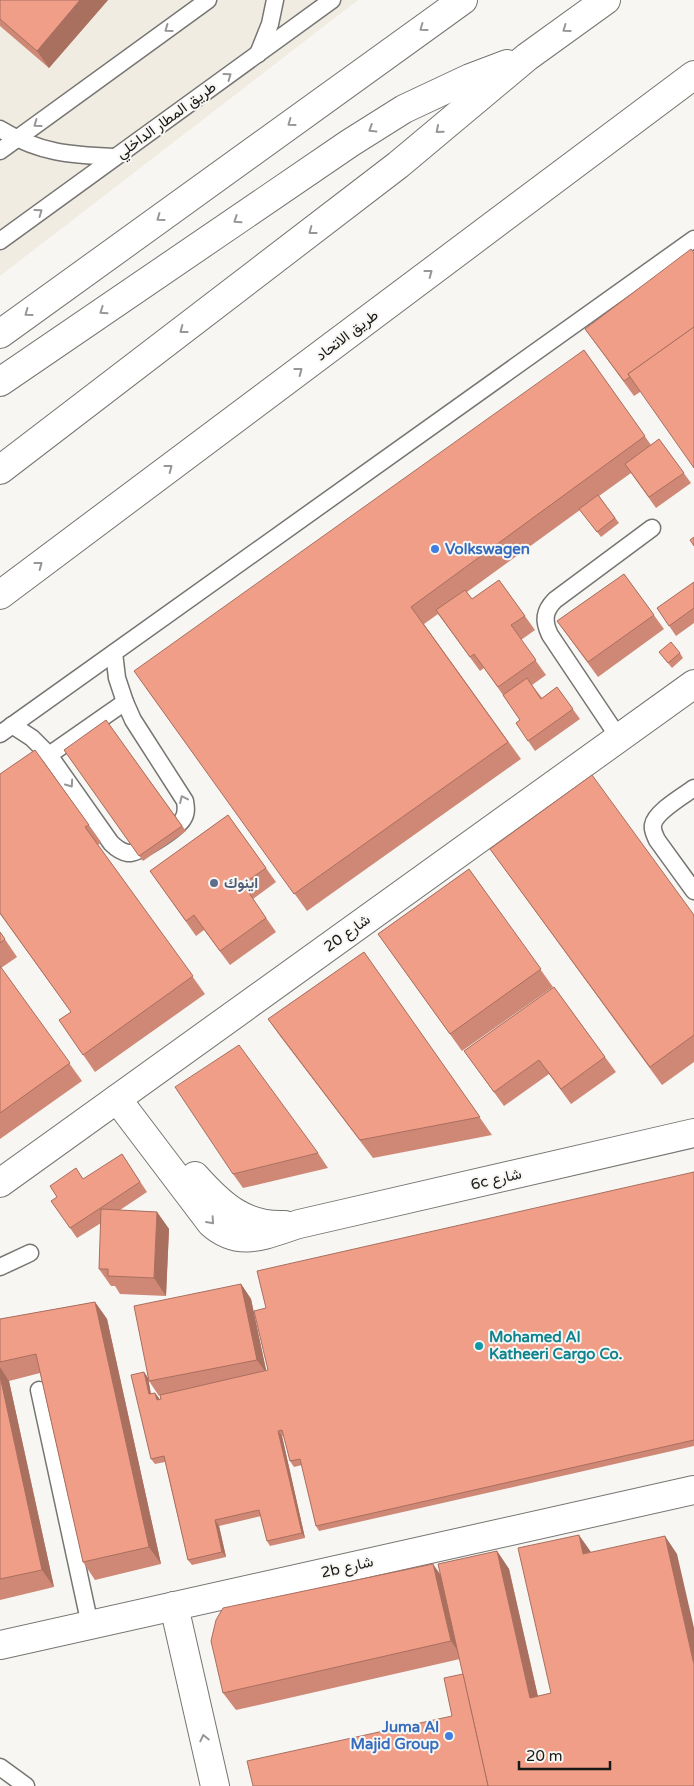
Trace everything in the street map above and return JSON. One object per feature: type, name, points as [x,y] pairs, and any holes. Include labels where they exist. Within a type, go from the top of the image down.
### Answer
[{"type":"main road","points":[[0,334],[463,0]]},
{"type":"main road","points":[[0,470],[398,165],[527,57],[606,0]]},
{"type":"main road","points":[[0,382],[350,143],[404,109],[470,78],[527,57]]},
{"type":"main road","name":"طريق الاتحاد","points":[[0,595],[694,75]]},
{"type":"main road","name":"شارع 20","points":[[0,1183],[694,684]]},
{"type":"main road","name":"6c شارع","points":[[125,1093],[182,1162],[217,1200],[235,1213],[255,1221],[277,1225],[299,1224],[694,1133]]},
{"type":"main road","name":"2b شارع","points":[[0,1644],[694,1490]]},
{"type":"main road","points":[[174,1606],[215,1786]]},
{"type":"lane","points":[[0,151],[208,0]]},
{"type":"lane","points":[[258,54],[270,24],[275,0]]},
{"type":"lane","name":"طريق المطار الداخلي","points":[[0,241],[332,0]]},
{"type":"lane","points":[[0,130],[36,148],[59,153],[114,157]]},
{"type":"lane","points":[[6,730],[694,239]]},
{"type":"lane","points":[[619,738],[550,635],[546,626],[545,616],[548,607],[555,600],[652,528]]},
{"type":"lane","points":[[6,730],[32,738],[49,755],[111,843],[118,850],[127,853],[145,848],[183,820],[186,811],[185,801],[133,720],[117,678],[114,653]]},
{"type":"lane","points":[[49,755],[125,702]]},
{"type":"lane","points":[[694,788],[656,817],[653,824],[653,833],[694,892]]},
{"type":"lane","points":[[0,1268],[30,1253]]},
{"type":"lane","points":[[39,1390],[90,1625]]},
{"type":"lane","points":[[0,1767],[26,1786]]},
{"type":"shaded area","points":[[0,0],[358,0],[0,276]]},
{"type":"building","points":[[0,0],[80,0],[37,51],[0,19]]},
{"type":"building","points":[[691,249],[694,253],[694,327],[628,374],[630,377],[624,381],[585,329]]},
{"type":"building","points":[[694,327],[694,468],[628,374]]},
{"type":"building","points":[[584,350],[645,436],[411,607],[508,742],[294,894],[134,671]]},
{"type":"building","points":[[659,439],[684,473],[649,497],[625,464]]},
{"type":"building","points":[[598,495],[615,518],[597,532],[579,509]]},
{"type":"building","points":[[694,537],[694,546],[690,540]]},
{"type":"building","points":[[624,574],[654,615],[588,662],[557,621]]},
{"type":"building","points":[[499,580],[525,616],[511,625],[536,660],[498,687],[474,654],[470,657],[436,610],[465,590],[472,599]]},
{"type":"building","points":[[694,582],[694,608],[669,626],[657,608]]},
{"type":"building","points":[[671,642],[680,653],[668,663],[659,652]]},
{"type":"building","points":[[527,678],[541,699],[557,687],[573,709],[528,741],[516,723],[520,720],[503,695]]},
{"type":"building","points":[[106,720],[182,826],[139,856],[64,750]]},
{"type":"building","points":[[35,750],[89,825],[85,827],[193,976],[83,1055],[59,1020],[71,1012],[0,913],[0,774]]},
{"type":"building","points":[[592,775],[694,915],[694,1035],[650,1067],[490,849]]},
{"type":"building","points":[[228,815],[266,868],[243,884],[266,918],[220,951],[194,915],[186,921],[150,871]]},
{"type":"building","points":[[469,869],[541,969],[450,1034],[378,934]]},
{"type":"building","points":[[0,932],[5,939],[0,943]]},
{"type":"building","points":[[364,952],[480,1117],[360,1140],[268,1019]]},
{"type":"building","points":[[0,966],[70,1063],[0,1113]]},
{"type":"building","points":[[554,987],[605,1057],[561,1089],[539,1060],[494,1092],[464,1051]]},
{"type":"building","points":[[239,1045],[318,1153],[233,1174],[175,1087]]},
{"type":"building","points":[[122,1154],[140,1182],[70,1228],[51,1201],[57,1197],[50,1186],[76,1168],[83,1179]]},
{"type":"building","name":"Mohamed Al Katheeri Cargo Co.","points":[[694,1172],[694,1440],[316,1526],[300,1459],[290,1461],[282,1430],[278,1431],[302,1533],[267,1541],[259,1510],[215,1520],[222,1552],[188,1560],[164,1456],[151,1459],[131,1375],[144,1372],[149,1394],[155,1393],[157,1400],[161,1399],[160,1395],[268,1370],[254,1311],[266,1308],[257,1271]]},
{"type":"building","points":[[101,1209],[157,1212],[154,1278],[108,1276],[108,1269],[99,1269]]},
{"type":"building","points":[[241,1284],[257,1360],[149,1381],[134,1306]]},
{"type":"building","points":[[95,1302],[149,1547],[83,1562],[36,1354],[0,1362],[0,1319]]},
{"type":"building","points":[[0,1376],[42,1570],[0,1579]]},
{"type":"building","points":[[579,1535],[583,1554],[665,1536],[694,1665],[694,1786],[488,1786],[438,1564],[497,1551],[530,1698],[551,1693],[518,1548]]},
{"type":"building","points":[[433,1564],[451,1641],[223,1693],[211,1641],[216,1620],[223,1608]]},
{"type":"building","name":"Juma Al Majid Group","points":[[463,1674],[488,1786],[253,1786],[247,1761],[452,1716],[444,1678]]},
{"type":"place","name":"Volkswagen","points":[[435,549]]},
{"type":"place","name":"اينوك","points":[[214,883]]},
{"type":"place","name":"Mohamed Al Katheeri Cargo Co.","points":[[479,1346]]},
{"type":"place","name":"Juma Al Majid Group","points":[[449,1736]]}]
